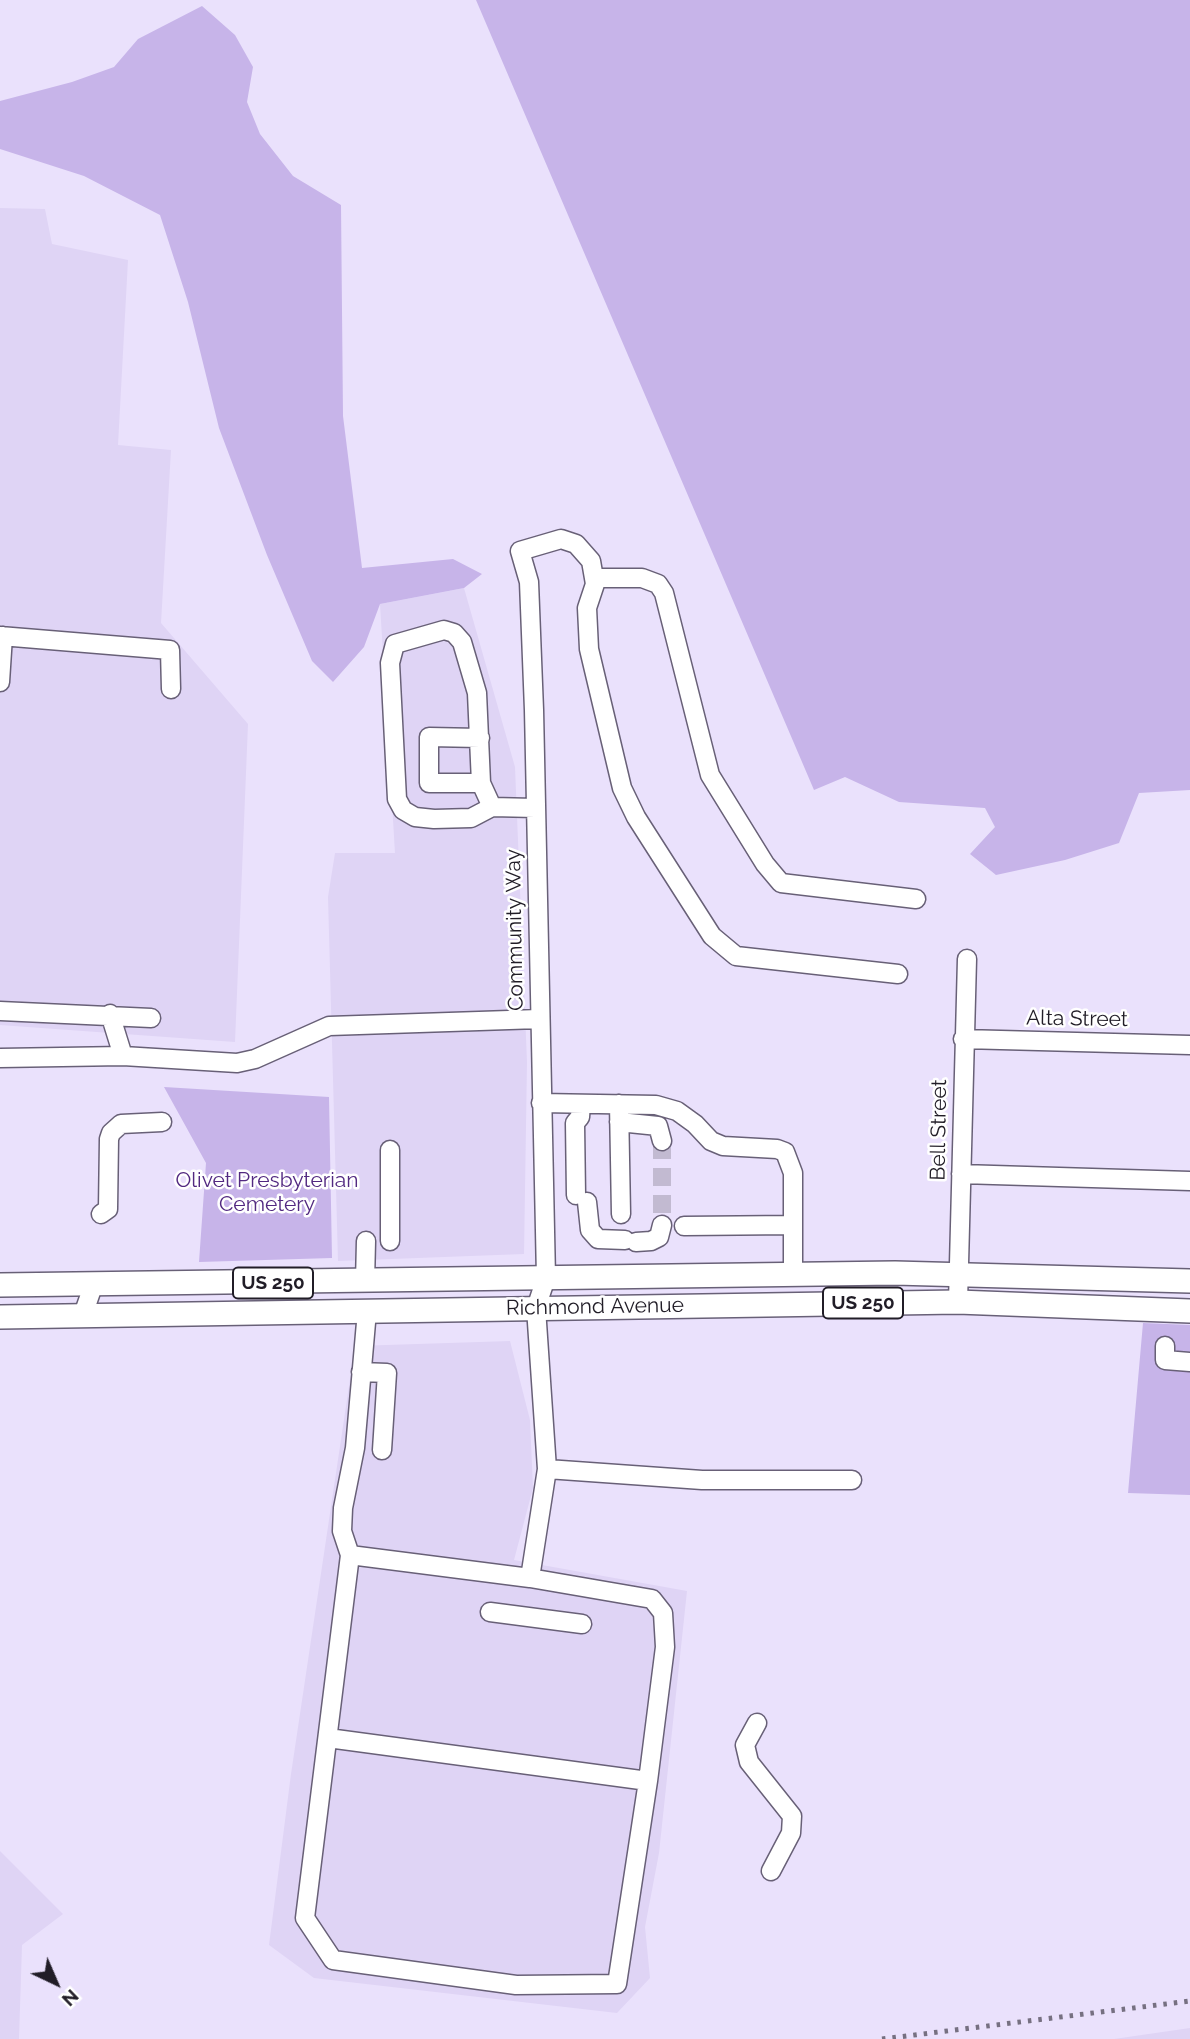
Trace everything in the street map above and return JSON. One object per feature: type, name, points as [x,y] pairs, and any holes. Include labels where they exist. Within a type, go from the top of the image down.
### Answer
[{"type":"main road","name":"Richmond Avenue","points":[[0,1285],[93,1286],[958,1273],[1190,1281]]},
{"type":"main road","name":"Richmond Avenue","points":[[0,1317],[958,1302],[1190,1311]]},
{"type":"street","name":"Community Way","points":[[536,1308],[546,1278],[528,582],[520,551],[561,539],[576,544],[591,561],[594,578]]},
{"type":"street","points":[[898,974],[736,956],[712,936],[636,817],[622,788],[589,649],[587,608],[595,584],[594,578],[642,578],[658,584],[664,593],[710,775],[765,864],[781,883],[916,899]]},
{"type":"street","points":[[492,807],[481,783],[477,693],[462,642],[454,633],[444,629],[395,644],[390,663],[397,799],[403,810],[415,817],[434,819],[471,818],[492,807],[535,808]]},
{"type":"street","points":[[0,682],[2,636],[170,650],[171,689]]},
{"type":"street","points":[[480,738],[429,737],[429,783],[481,783]]},
{"type":"street","name":"Bell Street","points":[[958,1302],[967,959]]},
{"type":"street","points":[[0,1011],[151,1018]]},
{"type":"street","points":[[110,1014],[123,1056]]},
{"type":"street","points":[[0,1058],[123,1056],[237,1063],[255,1059],[329,1026],[539,1019]]},
{"type":"street","name":"Alta Street","points":[[963,1039],[1190,1045]]},
{"type":"street","points":[[541,1103],[619,1113],[657,1125],[662,1141]]},
{"type":"street","points":[[619,1113],[656,1105],[677,1111],[695,1124],[711,1142],[723,1146],[777,1149],[785,1152],[793,1173],[793,1274]]},
{"type":"street","points":[[580,1110],[575,1123],[581,1198],[590,1230],[598,1239],[652,1241],[659,1237],[662,1225]]},
{"type":"street","points":[[619,1113],[621,1214]]},
{"type":"street","points":[[101,1214],[108,1209],[108,1139],[111,1133],[121,1124],[162,1122]]},
{"type":"street","points":[[390,1150],[390,1241]]},
{"type":"street","points":[[961,1174],[1190,1181]]},
{"type":"street","points":[[684,1226],[793,1225]]},
{"type":"street","points":[[365,1282],[366,1241]]},
{"type":"street","points":[[83,1315],[93,1286]]},
{"type":"street","points":[[530,1578],[547,1469],[536,1308]]},
{"type":"street","points":[[350,1555],[530,1578],[652,1599],[663,1614],[665,1647],[617,1984],[516,1985],[333,1960],[305,1918],[350,1555],[342,1531],[343,1508],[355,1448],[367,1311]]},
{"type":"street","points":[[1166,1346],[1165,1360],[1190,1362]]},
{"type":"street","points":[[361,1372],[387,1373],[382,1450]]},
{"type":"street","points":[[547,1469],[702,1480],[852,1480]]},
{"type":"street","points":[[490,1612],[582,1624]]},
{"type":"street","points":[[757,1723],[745,1745],[749,1762],[792,1816],[791,1833],[771,1871]]},
{"type":"street","points":[[328,1738],[648,1781]]},
{"type":"shaded area","points":[[0,208],[45,209],[52,244],[128,260],[118,445],[171,450],[161,623],[248,724],[235,1042],[0,1025]]},
{"type":"shaded area","points":[[464,588],[515,767],[527,1062],[524,1254],[338,1261],[328,897],[335,853],[395,853],[380,604]]},
{"type":"shaded area","points":[[510,1341],[530,1420],[533,1488],[514,1560],[687,1591],[659,1853],[645,1927],[650,1978],[617,2013],[314,1978],[269,1945],[291,1774],[355,1346]]},
{"type":"shaded area","points":[[0,1851],[63,1914],[22,1945],[19,2039],[0,2039]]},
{"type":"shaded area","points":[[1190,2028],[1190,2039],[1114,2039]]},
{"type":"green space","points":[[476,0],[1190,0],[1190,790],[1139,793],[1119,843],[1065,860],[996,875],[970,854],[995,827],[985,808],[899,802],[845,777],[814,790]]},
{"type":"green space","points":[[202,6],[235,35],[253,67],[247,102],[260,134],[293,176],[341,205],[343,416],[362,568],[453,559],[482,574],[464,588],[380,604],[364,647],[333,682],[312,661],[267,555],[219,428],[188,302],[160,215],[84,176],[0,149],[0,101],[72,82],[114,67],[138,39]]},
{"type":"green space","name":"Olivet Presbyterian Cemetery","points":[[164,1087],[329,1097],[332,1258],[199,1262],[206,1163]]},
{"type":"green space","points":[[1143,1323],[1190,1325],[1190,1495],[1128,1493]]},
{"type":"tunnel","points":[[662,1141],[662,1225]]},
{"type":"railway","points":[[882,2039],[1190,2001]]}]
